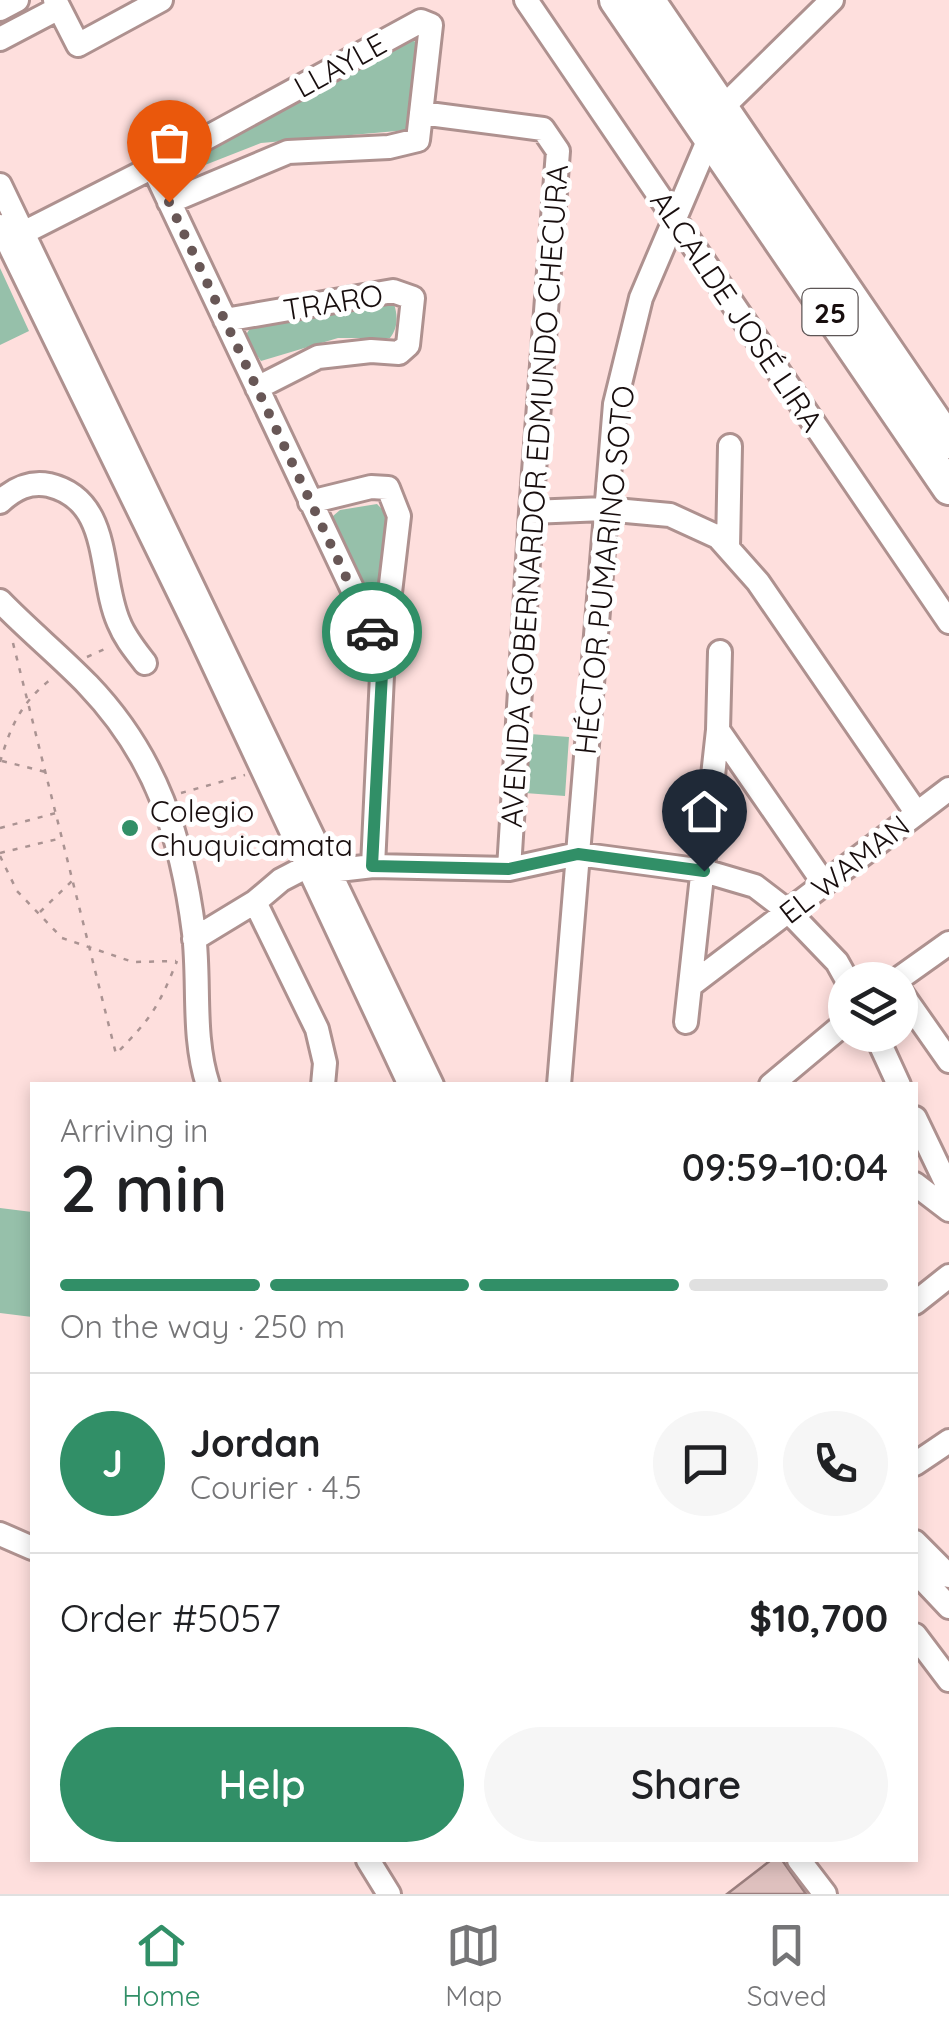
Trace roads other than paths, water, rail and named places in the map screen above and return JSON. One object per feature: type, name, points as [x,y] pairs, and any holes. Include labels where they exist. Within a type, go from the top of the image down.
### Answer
[{"type":"highway","name":"25","points":[[616,0],[716,122],[949,442]]},
{"type":"highway","name":"25","points":[[648,0],[716,122],[949,488]]},
{"type":"street","points":[[0,9],[18,0]]},
{"type":"street","points":[[0,40],[57,4],[78,45],[162,0]]},
{"type":"street","name":"ALCALDE JOSÉ LIRA","points":[[526,0],[949,622]]},
{"type":"street","name":"HÉCTOR PUMARINO SOTO","points":[[559,1082],[604,509],[615,404],[641,298],[716,122],[832,0]]},
{"type":"street","name":"LLAYLE","points":[[11,229],[153,167],[421,21],[432,25],[421,113]]},
{"type":"street","points":[[169,202],[288,152],[389,147],[418,140],[421,113]]},
{"type":"street","name":"AVENIDA GOBERNARDOR EDMUNDO CHECURA","points":[[421,113],[544,129],[558,150],[509,869]]},
{"type":"street","points":[[153,167],[383,654]]},
{"type":"street","points":[[648,179],[674,182],[692,174]]},
{"type":"street","points":[[0,185],[11,229],[318,869],[409,1082]]},
{"type":"street","name":"TRARO","points":[[224,320],[393,291],[412,298],[408,345],[399,353],[371,351],[318,357],[256,388]]},
{"type":"street","points":[[728,548],[730,446]]},
{"type":"street","points":[[0,502],[15,488],[39,483],[66,489],[87,507],[101,542],[117,620],[145,662]]},
{"type":"street","points":[[310,502],[371,487],[388,488],[399,516],[383,654],[372,866]]},
{"type":"street","points":[[531,512],[604,509],[670,515],[718,536],[758,582],[916,812]]},
{"type":"street","points":[[8,609],[86,682],[141,754],[171,817],[185,870],[194,939],[200,1050],[207,1082]]},
{"type":"street","points":[[205,630],[260,768],[430,1082]]},
{"type":"street","points":[[686,1022],[718,730],[720,652]]},
{"type":"street","points":[[718,730],[822,882]]},
{"type":"street","name":"EL WAMAN","points":[[691,985],[949,789]]},
{"type":"street","points":[[194,939],[255,902],[281,880],[318,869],[509,869],[578,854],[704,871],[754,886],[789,912],[837,962]]},
{"type":"street","points":[[255,902],[317,1029],[325,1064],[323,1082]]},
{"type":"street","points":[[918,965],[949,942]]},
{"type":"street","points":[[918,1017],[949,1061]]},
{"type":"street","points":[[781,1082],[828,1039]]},
{"type":"street","points":[[884,1052],[899,1082]]},
{"type":"street","points":[[918,1124],[949,1189]]},
{"type":"street","points":[[918,1186],[949,1210]]},
{"type":"street","points":[[918,1301],[949,1276]]},
{"type":"street","points":[[918,1462],[949,1441]]},
{"type":"street","points":[[0,1534],[30,1547]]},
{"type":"street","points":[[918,1545],[949,1576]]},
{"type":"street","points":[[918,1574],[949,1607]]},
{"type":"street","points":[[918,1639],[949,1680]]},
{"type":"street","points":[[369,1862],[389,1894]]},
{"type":"street","points":[[801,1862],[825,1894]]},
{"type":"place","name":"Colegio Chuquicamata","points":[[130,828]]}]
